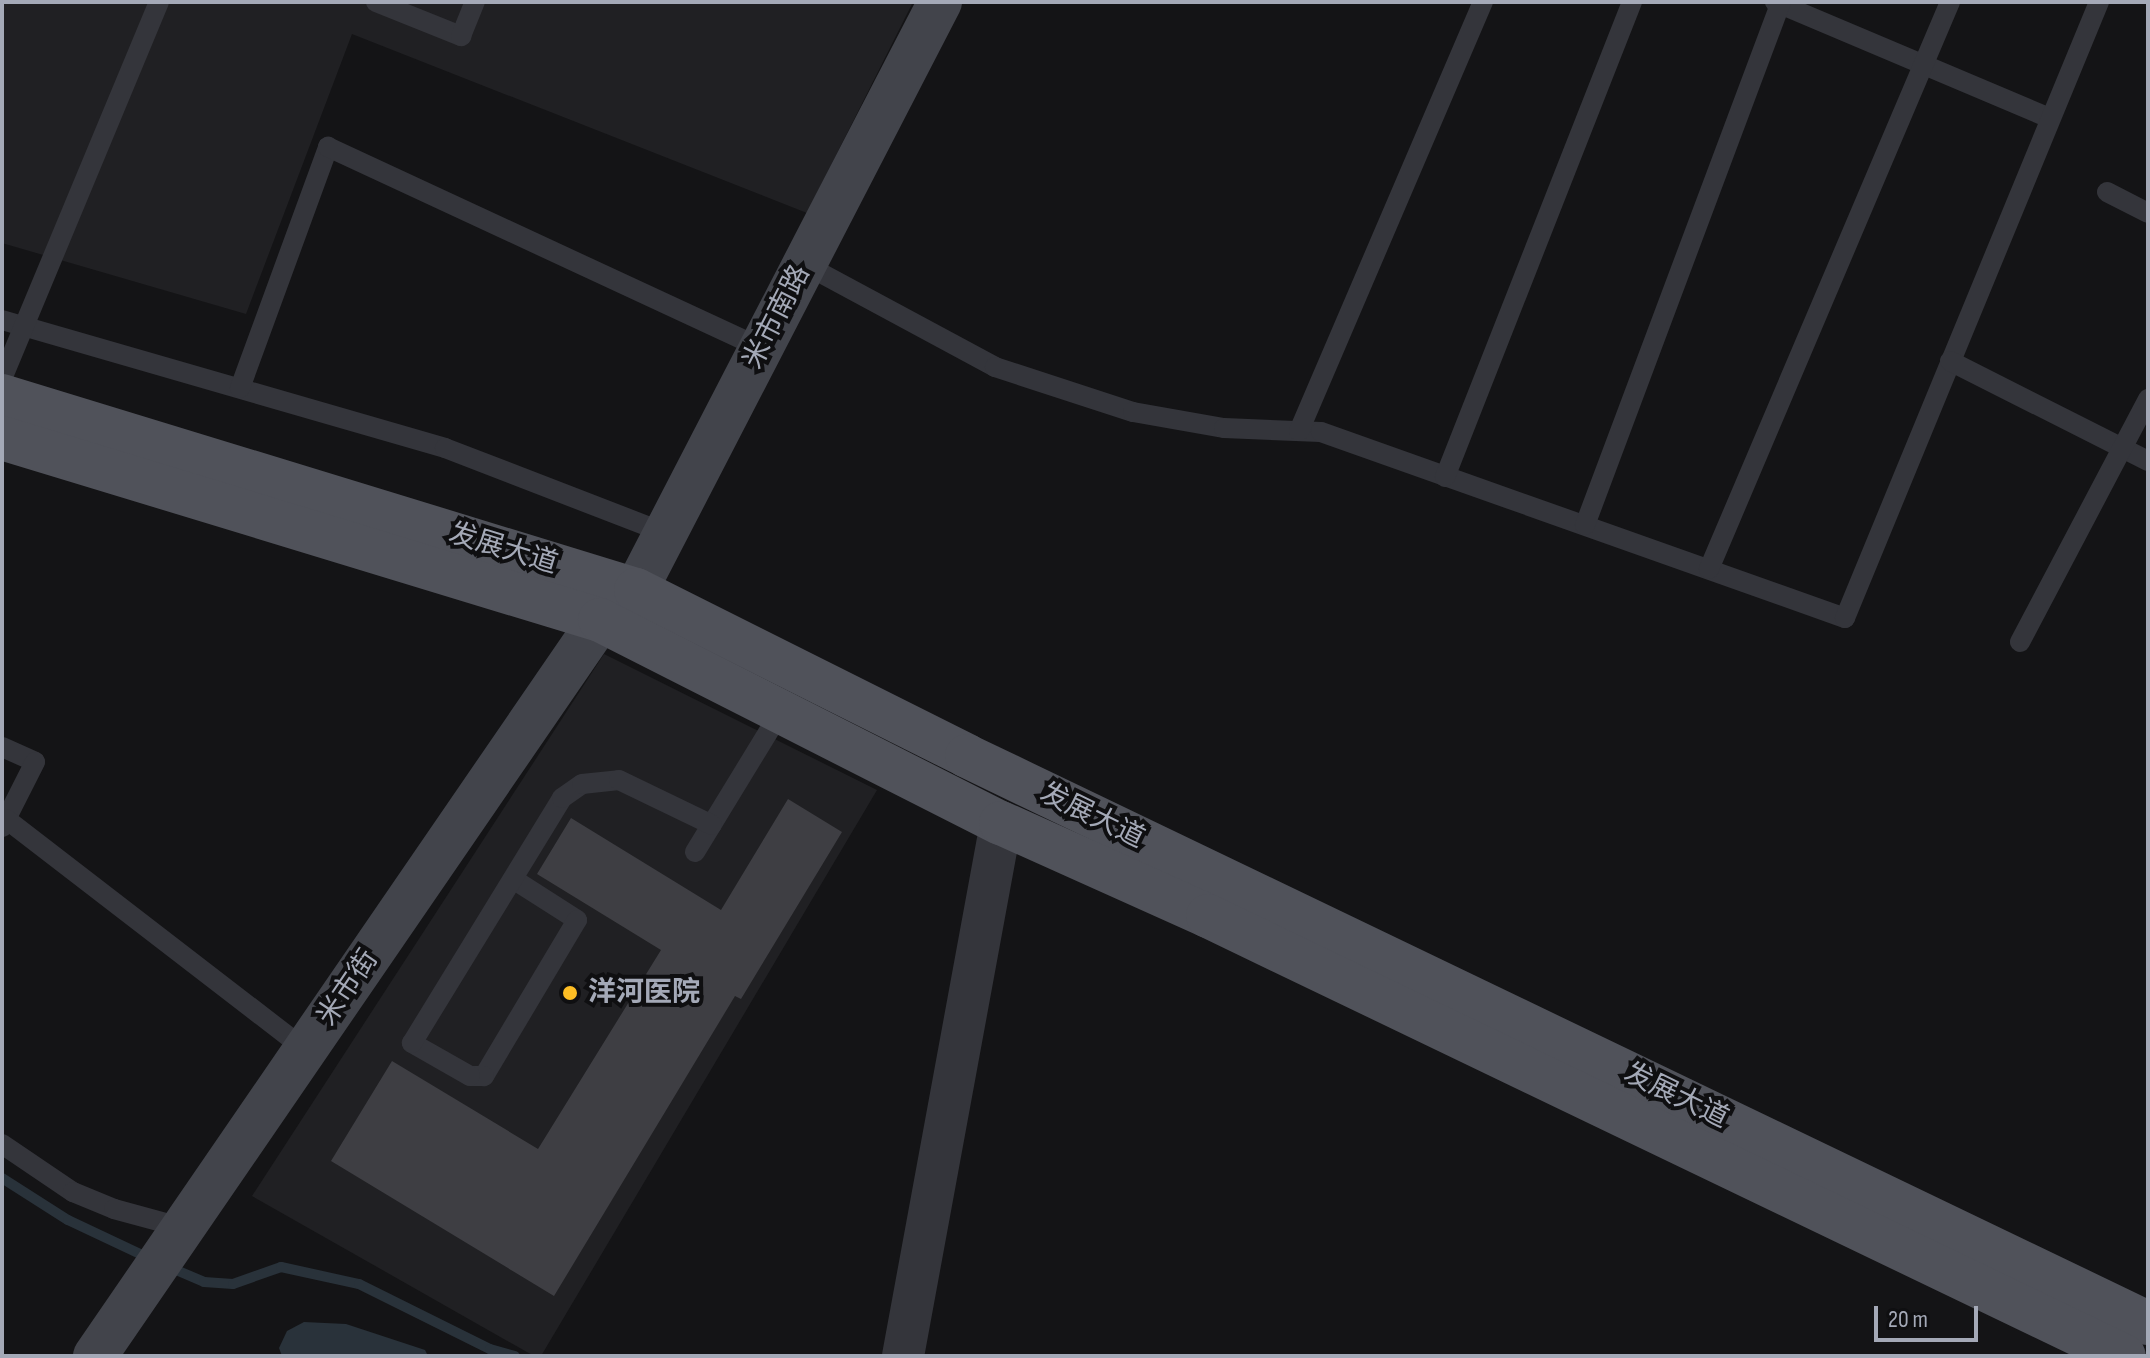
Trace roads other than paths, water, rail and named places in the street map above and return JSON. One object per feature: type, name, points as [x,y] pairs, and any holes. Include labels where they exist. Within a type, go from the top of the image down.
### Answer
[{"type":"main road","name":"发展大道","points":[[2,396],[636,590],[2148,1323]]},
{"type":"main road","name":"发展大道","points":[[2,438],[600,620],[1001,823],[1208,916],[2124,1356]]},
{"type":"street","name":"米市南路","points":[[600,620],[636,590],[940,2]]},
{"type":"street","name":"米市街","points":[[95,1356],[600,620]]},
{"type":"street","points":[[903,1356],[1001,823]]},
{"type":"lane","points":[[2,379],[159,2]]},
{"type":"lane","points":[[376,2],[461,36],[475,2]]},
{"type":"lane","points":[[1299,431],[1483,2]]},
{"type":"lane","points":[[1445,477],[1632,2]]},
{"type":"lane","points":[[1709,569],[1950,2]]},
{"type":"lane","points":[[804,264],[995,367],[1133,412],[1224,428],[1321,432],[1845,618],[2099,2]]},
{"type":"lane","points":[[1585,525],[1779,3],[2049,118]]},
{"type":"lane","points":[[240,388],[328,147],[761,348]]},
{"type":"lane","points":[[2107,192],[2148,213]]},
{"type":"lane","points":[[2,320],[445,448],[665,533]]},
{"type":"lane","points":[[1950,361],[2148,461]]},
{"type":"lane","points":[[2020,642],[2148,399]]},
{"type":"lane","points":[[695,852],[804,674]]},
{"type":"lane","points":[[2,747],[35,762],[4,823],[306,1050]]},
{"type":"lane","points":[[513,879],[577,920],[484,1076],[470,1076],[412,1043],[562,798],[582,784],[619,780],[712,825]]},
{"type":"lane","points":[[2,1144],[73,1192],[114,1209],[168,1251]]},
{"type":"waterway","points":[[2,1178],[68,1220],[151,1259]]},
{"type":"waterway","points":[[169,1267],[204,1282],[233,1284],[281,1267],[359,1284],[490,1349],[515,1356]]},
{"type":"place","name":"洋河医院","points":[[570,993]]}]
